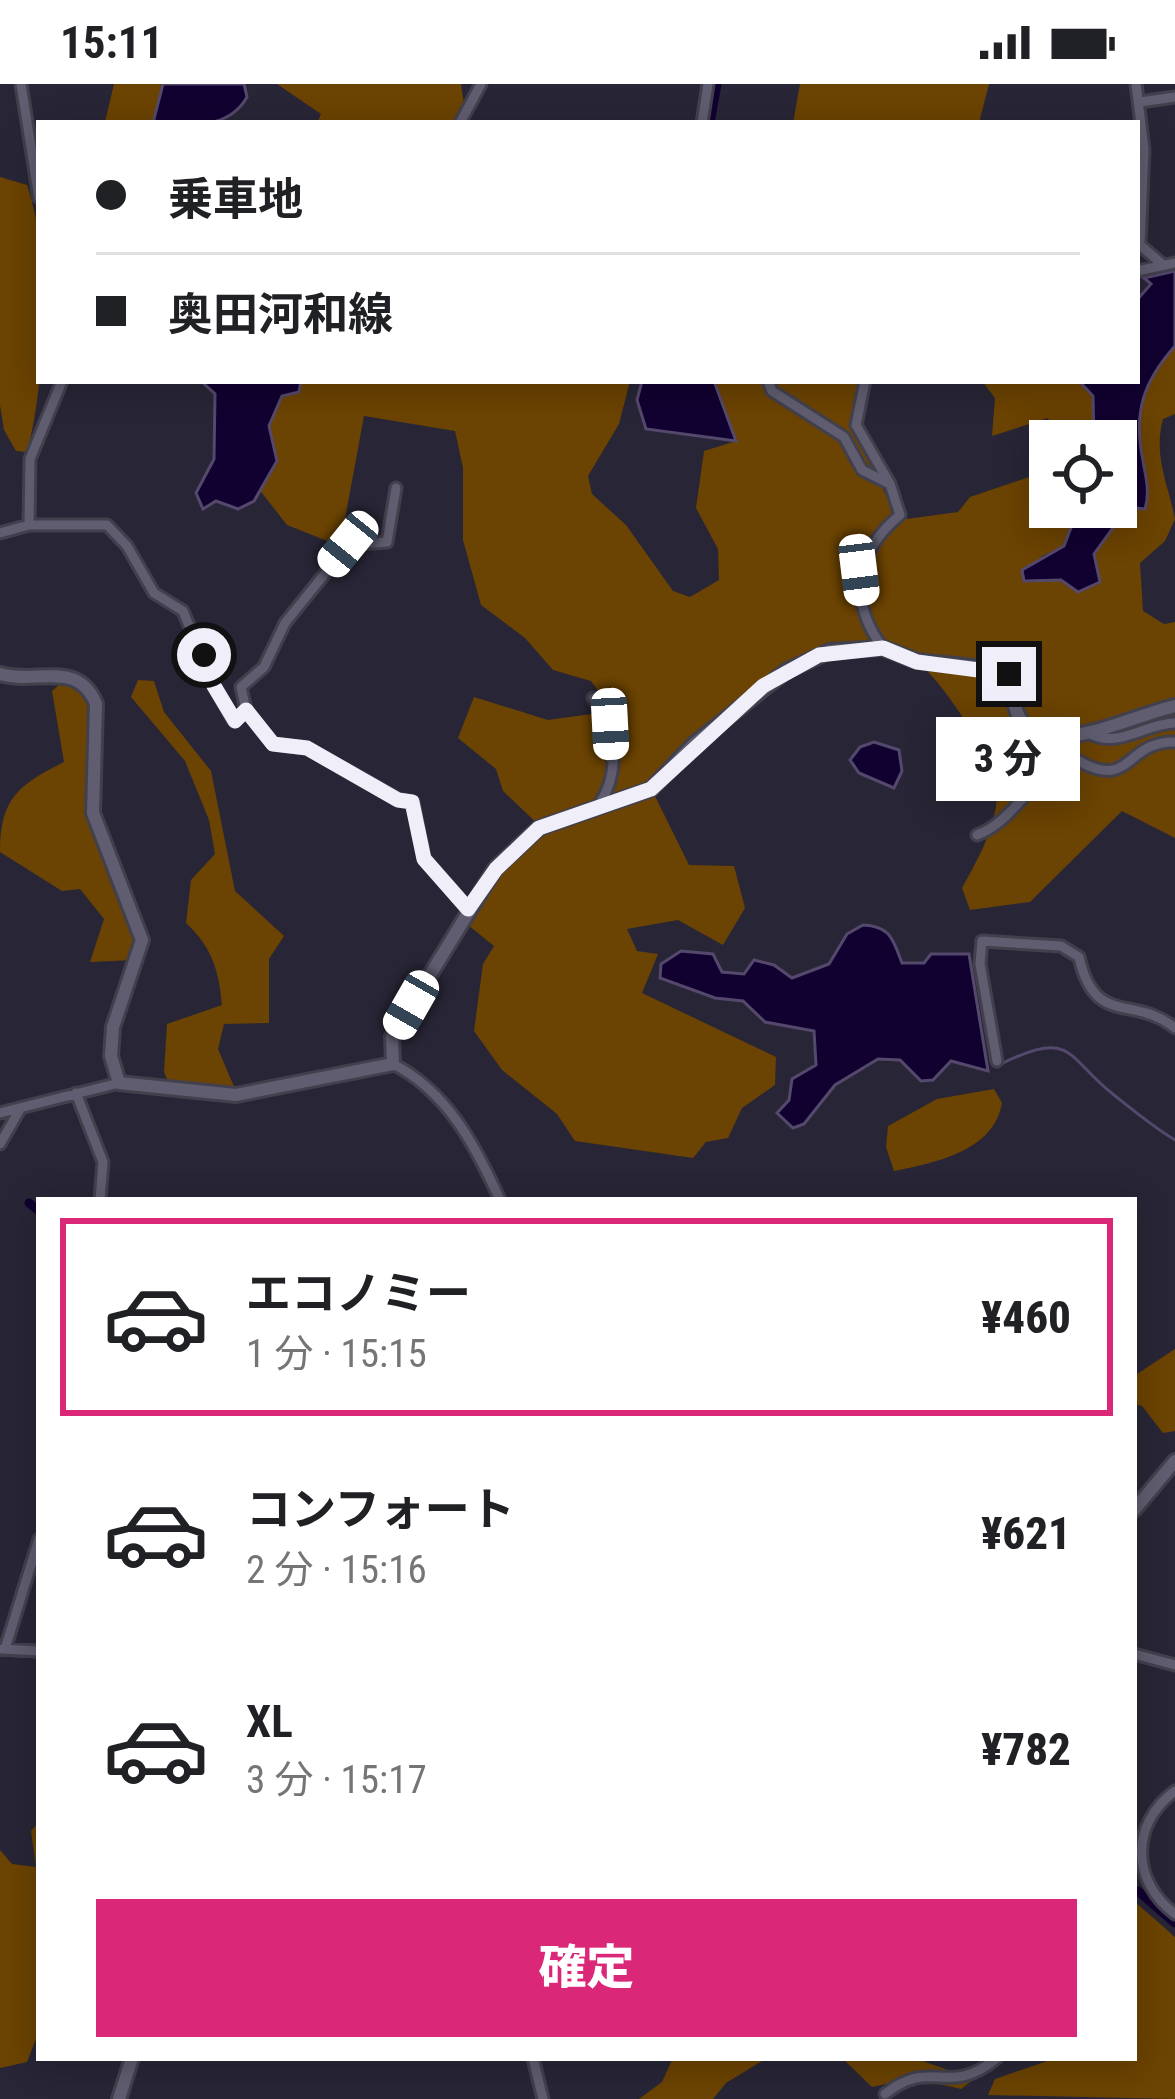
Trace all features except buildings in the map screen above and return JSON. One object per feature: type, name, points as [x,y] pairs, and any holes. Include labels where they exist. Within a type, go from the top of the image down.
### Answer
[{"type":"main road","points":[[0,674],[70,675],[89,688],[96,704],[93,813],[142,940],[113,1027],[111,1056],[119,1083],[236,1095],[393,1064],[392,1037],[468,909],[496,869],[539,828],[651,789],[694,744],[786,671],[830,651],[883,648],[917,662],[1001,670],[1012,681],[1014,713],[1021,724],[1055,739],[1175,706]]},
{"type":"main road","points":[[1137,1506],[1175,1461]]},
{"type":"main road","points":[[119,2099],[131,2061]]},
{"type":"street","points":[[21,84],[36,179]]},
{"type":"street","points":[[462,120],[481,84]]},
{"type":"street","points":[[702,120],[708,84]]},
{"type":"street","points":[[1136,84],[1140,245],[1162,264]]},
{"type":"street","points":[[1140,102],[1175,97]]},
{"type":"street","points":[[1140,270],[1175,263]]},
{"type":"street","points":[[28,525],[30,459],[61,384]]},
{"type":"street","points":[[769,384],[772,391],[844,437],[862,470],[890,484]]},
{"type":"street","points":[[865,384],[856,425],[890,484],[900,515],[868,549],[859,570],[866,626],[883,648]]},
{"type":"street","points":[[396,488],[386,542],[348,544],[285,623],[264,667],[241,687],[246,710],[273,744],[307,748],[398,800],[412,802],[424,859],[468,909]]},
{"type":"street","points":[[0,533],[28,525],[106,525],[127,546],[154,592],[183,610],[214,686],[235,721],[246,710]]},
{"type":"street","points":[[593,698],[610,724],[613,782],[600,803]]},
{"type":"street","points":[[1087,732],[1095,737],[1129,737],[1175,723]]},
{"type":"street","points":[[977,835],[1002,825],[1055,764],[1077,760],[1100,773],[1117,773],[1149,744],[1175,742]]},
{"type":"street","points":[[998,1061],[980,964],[982,941],[1061,946],[1078,957],[1085,987],[1093,995],[1127,1012],[1158,1016],[1175,1028]]},
{"type":"street","points":[[393,1064],[435,1096],[472,1138],[499,1197]]},
{"type":"street","points":[[0,1113],[119,1083]]},
{"type":"street","points":[[76,1093],[103,1162],[100,1197]]},
{"type":"street","points":[[0,1144],[19,1111]]},
{"type":"street","points":[[36,1549],[3,1649],[36,1651]]},
{"type":"street","points":[[1137,1655],[1175,1665]]},
{"type":"street","points":[[1175,1791],[1156,1804],[1140,1855],[1149,1890],[1175,1914]]},
{"type":"street","points":[[534,2061],[543,2099]]},
{"type":"street","points":[[977,2090],[995,2061]]},
{"type":"street","points":[[885,2094],[914,2084],[948,2092]]},
{"type":"shaded area","points":[[114,84],[163,84],[154,120],[105,120]]},
{"type":"shaded area","points":[[163,84],[244,84],[247,97],[220,120],[154,120]]},
{"type":"shaded area","points":[[277,84],[461,84],[467,120],[318,120],[321,114]]},
{"type":"shaded area","points":[[800,84],[989,84],[980,120],[794,120]]},
{"type":"shaded area","points":[[0,177],[27,185],[36,220],[39,384],[27,452],[16,451],[4,430],[0,405]]},
{"type":"shaded area","points":[[1175,271],[1175,346],[1155,372],[1140,413],[1145,509],[1137,508],[1137,420],[1094,420],[1093,396],[1082,384],[1140,384],[1140,297],[1151,284],[1144,278]]},
{"type":"shaded area","points":[[1175,346],[1175,414],[1163,419],[1160,446],[1175,519],[1165,541],[1140,563],[1143,611],[1164,624],[1175,622],[1175,838],[1122,811],[1030,902],[970,910],[962,888],[984,845],[997,801],[995,768],[987,750],[940,685],[894,647],[853,642],[802,657],[754,687],[650,786],[689,865],[734,866],[745,908],[723,945],[678,920],[627,929],[637,951],[658,954],[642,993],[776,1057],[775,1085],[742,1108],[728,1138],[706,1142],[693,1158],[575,1141],[557,1114],[502,1070],[474,1031],[483,964],[494,946],[468,925],[501,873],[544,830],[503,791],[496,769],[458,738],[474,697],[548,720],[613,711],[591,681],[553,670],[525,638],[481,605],[463,540],[463,468],[455,431],[364,416],[340,546],[287,525],[258,488],[277,461],[268,426],[282,396],[299,392],[300,384],[629,384],[619,424],[588,476],[592,494],[626,525],[673,591],[690,597],[719,580],[718,549],[696,508],[704,451],[736,441],[715,384],[858,384],[850,426],[899,520],[958,512],[970,497],[1029,477],[1029,528],[1071,528],[1064,546],[1042,556],[1024,581],[1074,570],[1113,528],[1137,528],[1137,508],[1145,509],[1147,489],[1137,433],[1143,396]]},
{"type":"shaded area","points":[[204,384],[300,384],[299,392],[282,396],[269,426],[277,461],[254,501],[238,509],[216,501],[203,509],[196,493],[214,459],[215,394]]},
{"type":"shaded area","points":[[641,384],[715,384],[736,441],[646,429],[637,400]]},
{"type":"shaded area","points":[[984,384],[1082,384],[1093,396],[1094,420],[1029,420],[1029,424],[992,436],[995,398]]},
{"type":"shaded area","points":[[1071,528],[1113,528],[1094,554],[1100,582],[1078,592],[1061,580],[1024,581],[1022,570],[1064,546]]},
{"type":"shaded area","points":[[66,679],[81,691],[89,706],[90,817],[137,940],[134,960],[90,962],[104,919],[80,889],[62,891],[0,852],[4,819],[15,796],[64,762],[52,691]]},
{"type":"shaded area","points":[[138,680],[154,681],[164,712],[211,771],[235,891],[284,936],[269,959],[269,1023],[224,1024],[218,1049],[235,1089],[169,1084],[164,1072],[167,1024],[222,1005],[213,960],[186,923],[191,880],[215,854],[209,820],[185,761],[131,697]]},
{"type":"shaded area","points":[[874,742],[899,750],[902,771],[894,788],[859,773],[850,760],[860,747]]},
{"type":"shaded area","points":[[863,925],[885,931],[902,963],[924,963],[931,954],[969,954],[988,1071],[951,1061],[933,1080],[921,1081],[900,1060],[878,1059],[835,1085],[804,1124],[793,1128],[777,1113],[789,1100],[792,1079],[816,1065],[814,1031],[765,1022],[743,1001],[715,998],[660,978],[661,964],[681,951],[713,954],[722,972],[744,974],[754,960],[774,965],[792,978],[829,964],[847,934]]},
{"type":"shaded area","points":[[994,1089],[1002,1103],[997,1119],[975,1144],[944,1159],[894,1171],[886,1147],[888,1126],[937,1099]]},
{"type":"shaded area","points":[[1175,1349],[1175,1431],[1163,1433],[1137,1405],[1137,1374]]},
{"type":"shaded area","points":[[36,1825],[36,1867],[31,1831]]},
{"type":"shaded area","points":[[0,1850],[12,1864],[36,1867],[36,2039],[27,2062],[0,2068]]},
{"type":"shaded area","points":[[1137,1904],[1175,1937],[1175,2099],[988,2095],[995,2079],[1047,2061],[1137,2061]]},
{"type":"shaded area","points":[[672,2061],[762,2061],[726,2083],[713,2099],[639,2099],[662,2082]]},
{"type":"shaded area","points":[[845,2061],[923,2061],[974,2079],[961,2089],[913,2078],[872,2087]]},
{"type":"waterway","points":[[708,120],[714,84]]},
{"type":"waterway","points":[[1003,1063],[1044,1048],[1068,1052],[1114,1095],[1175,1140]]},
{"type":"waterway","points":[[29,1203],[36,1209]]},
{"type":"waterway","points":[[0,1655],[36,1657]]},
{"type":"waterway","points":[[1138,1891],[1175,1923]]},
{"type":"route","points":[[204,655],[214,686],[235,721],[246,710],[273,744],[307,748],[398,800],[412,802],[424,859],[468,909],[496,869],[539,828],[651,789],[694,744],[721,727],[763,686],[819,655],[883,648],[917,662],[1009,674]]}]
